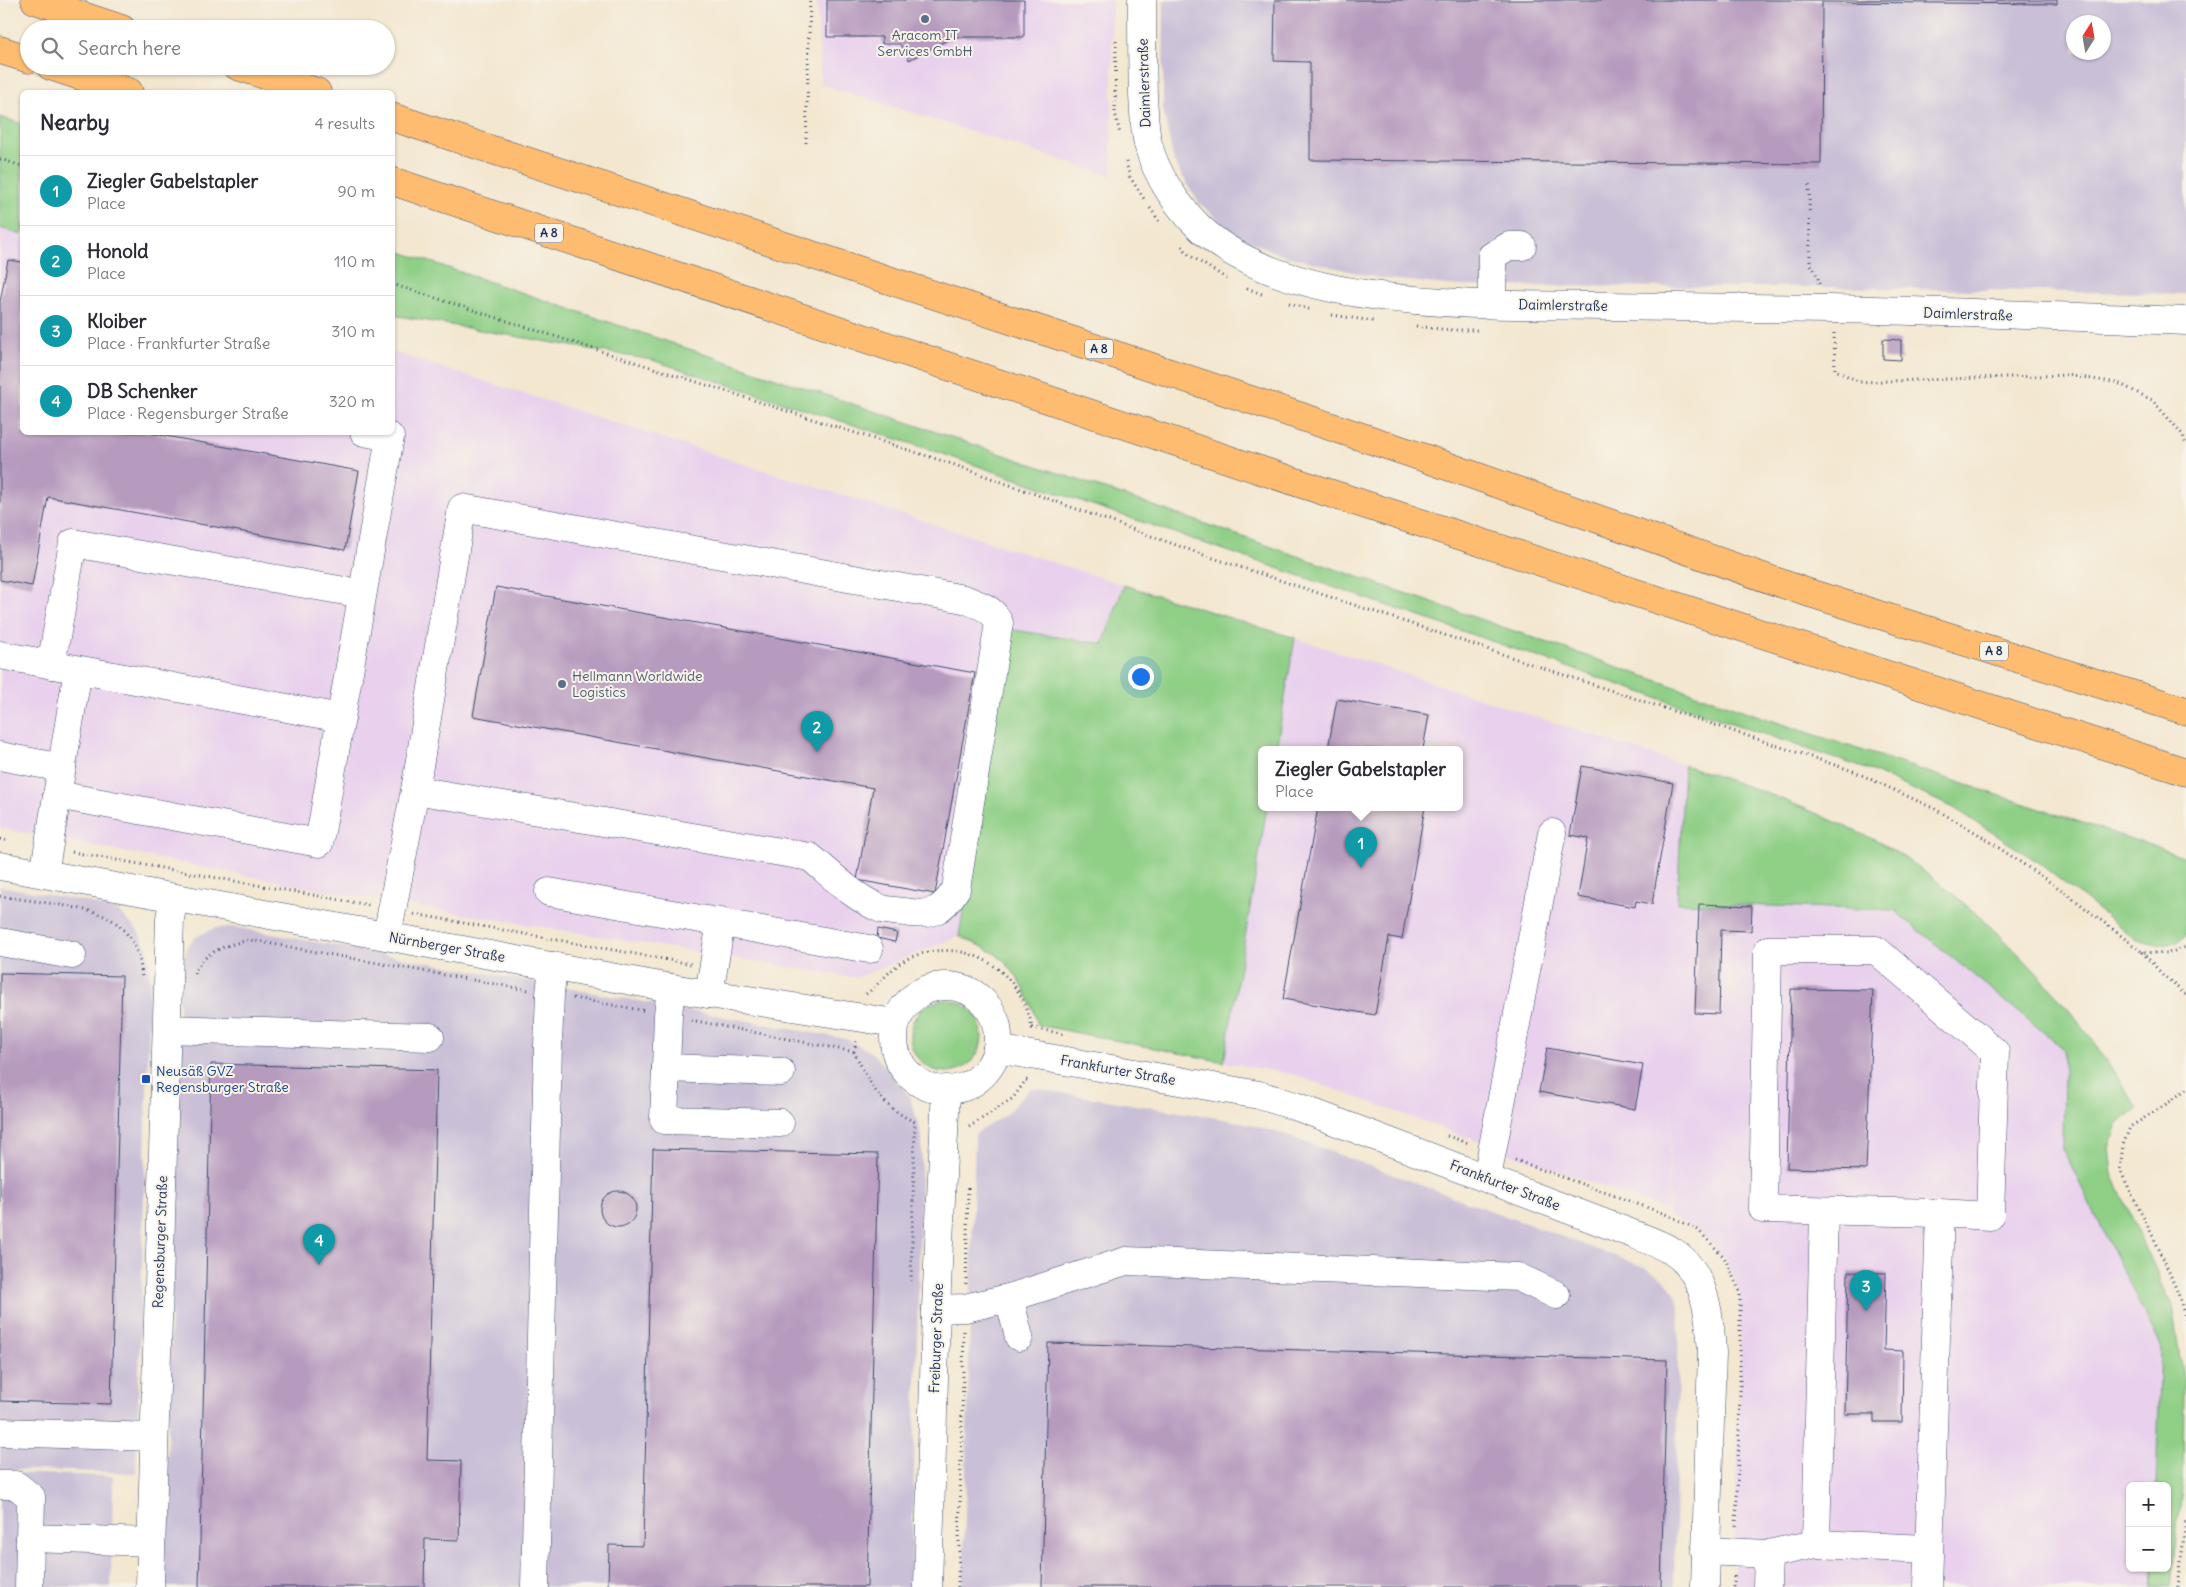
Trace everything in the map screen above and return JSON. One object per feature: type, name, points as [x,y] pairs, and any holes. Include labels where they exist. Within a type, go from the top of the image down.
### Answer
[{"type":"highway","points":[[35,0],[95,20]]},
{"type":"highway","points":[[0,50],[20,56]]},
{"type":"highway","points":[[77,75],[123,90]]},
{"type":"highway","points":[[264,75],[311,90]]},
{"type":"highway","name":"A 8","points":[[395,118],[1413,454],[1803,591],[2186,711]]},
{"type":"highway","name":"A 8","points":[[395,182],[1342,498],[2186,772]]},
{"type":"street","name":"Daimlerstraße","points":[[1142,0],[1143,72],[1148,143],[1156,166],[1168,188],[1200,228],[1221,244],[1250,261],[1316,285],[1372,295],[1492,304],[1832,309],[2186,321]]},
{"type":"street","points":[[1492,304],[1492,256],[1509,246],[1522,246]]},
{"type":"street","points":[[57,795],[320,843],[390,437],[380,435]]},
{"type":"street","points":[[387,936],[415,790],[462,508],[964,599],[985,607],[995,614],[999,623],[956,889],[950,900],[937,911],[914,914],[882,909],[854,893],[810,857],[415,790]]},
{"type":"street","points":[[51,665],[73,543],[362,594]]},
{"type":"street","points":[[0,656],[341,718]]},
{"type":"street","points":[[44,874],[78,670]]},
{"type":"street","points":[[0,756],[62,768]]},
{"type":"street","points":[[1487,1178],[1552,833]]},
{"type":"street","name":"Nürnberger Straße","points":[[0,866],[671,988],[895,1023]]},
{"type":"street","points":[[549,892],[869,949]]},
{"type":"street","name":"Regensburger Straße","points":[[150,1587],[170,918],[174,898]]},
{"type":"street","points":[[709,994],[721,922]]},
{"type":"street","points":[[0,942],[72,955]]},
{"type":"street","points":[[1768,950],[1876,950],[1995,1052],[1990,1216],[1940,1213],[1763,1209],[1768,950]]},
{"type":"street","points":[[535,1587],[550,994],[553,966]]},
{"type":"street","points":[[950,985],[967,990],[982,1000],[993,1014],[998,1031],[997,1049],[992,1063],[982,1076],[969,1084],[955,1089],[946,1089],[922,1084],[908,1073],[898,1058],[894,1041],[895,1023],[903,1007],[916,995],[932,987],[950,985]]},
{"type":"street","points":[[671,988],[668,1015],[664,1120],[780,1123]]},
{"type":"street","points":[[167,1029],[430,1037]]},
{"type":"street","name":"Frankfurter Straße","points":[[997,1049],[1259,1095],[1295,1106],[1487,1178],[1633,1234],[1673,1252],[1693,1272],[1705,1297],[1712,1343],[1705,1587]]},
{"type":"street","points":[[666,1068],[781,1072]]},
{"type":"street","name":"Freiburger Straße","points":[[928,1587],[936,1308],[946,1089]]},
{"type":"street","points":[[1816,1544],[1824,1211]]},
{"type":"street","points":[[1928,1587],[1940,1213]]},
{"type":"street","points":[[936,1308],[965,1308],[1009,1298],[1126,1260],[1518,1276],[1556,1295]]},
{"type":"street","points":[[1009,1298],[1018,1337]]},
{"type":"street","points":[[0,1432],[154,1437]]},
{"type":"street","points":[[0,1485],[16,1486],[31,1498],[29,1587]]},
{"type":"street","points":[[30,1538],[151,1542]]},
{"type":"street","points":[[1705,1551],[1768,1554],[1816,1544],[1928,1549]]},
{"type":"street","points":[[1767,1587],[1768,1554]]},
{"type":"path","points":[[806,143],[810,0]]},
{"type":"path","points":[[0,159],[20,165]]},
{"type":"path","points":[[1808,185],[1810,262],[1818,275],[1819,281]]},
{"type":"path","points":[[395,285],[942,461],[1200,554],[1854,771],[1935,810],[1980,835],[2066,893],[2142,952],[2163,975],[2186,995]]},
{"type":"path","points":[[1834,336],[1835,370],[1860,382],[2067,375],[2118,383],[2152,400],[2183,435],[2186,446]]},
{"type":"path","points":[[0,896],[88,911],[112,920],[132,940],[141,959],[143,984]]},
{"type":"path","points":[[193,982],[194,972],[210,953],[230,944],[250,940],[668,1015],[854,1052],[874,1090],[886,1104],[898,1114],[916,1122],[911,1290]]},
{"type":"path","points":[[2142,952],[2166,954],[2186,947]]},
{"type":"path","points":[[2186,1089],[2130,1127],[2123,1145],[2120,1170],[2161,1252],[2178,1293],[2186,1320]]},
{"type":"path","points":[[2178,1587],[2186,1520]]},
{"type":"shaded area","points":[[817,0],[1112,0],[1112,176],[821,84]]},
{"type":"shaded area","points":[[1164,0],[2186,0],[2186,294],[1821,287],[1458,286],[1379,278],[1282,255],[1237,235],[1199,203],[1174,162],[1163,109]]},
{"type":"shaded area","points":[[0,228],[20,234],[20,435],[395,435],[395,353],[1124,585],[1103,644],[1008,629],[959,936],[856,978],[359,897],[0,828]]},
{"type":"shaded area","points":[[1295,638],[1684,765],[1677,903],[1894,910],[2064,1049],[2063,1150],[2161,1347],[2156,1482],[2126,1482],[2126,1572],[2153,1572],[2152,1587],[1733,1587],[1740,1393],[1740,1292],[1724,1257],[1698,1230],[1668,1215],[1672,1085],[1667,1210],[1295,1075],[1224,1062],[1266,811],[1463,811],[1463,746],[1277,746]]},
{"type":"shaded area","points":[[0,886],[88,902],[119,912],[138,931],[148,950],[150,984],[136,1473],[0,1469]]},
{"type":"shaded area","points":[[233,927],[846,1039],[871,1052],[891,1072],[910,1098],[922,1136],[911,1587],[164,1587],[180,963],[187,948],[196,937],[215,928]]},
{"type":"shaded area","points":[[1031,1088],[1241,1122],[1280,1133],[1647,1268],[1665,1280],[1676,1294],[1679,1306],[1674,1587],[963,1587],[975,1134],[1005,1115]]},
{"type":"shaded area","points":[[0,1473],[113,1476],[111,1587],[0,1587]]},
{"type":"green space","points":[[0,117],[20,123],[20,234],[0,228]]},
{"type":"green space","points":[[395,250],[1064,475],[1794,728],[2186,857],[2186,936],[2173,943],[2161,945],[2135,939],[2035,860],[1954,808],[1872,771],[934,451],[652,360],[395,315]]},
{"type":"green space","points":[[1124,585],[1295,638],[1277,746],[1258,746],[1258,811],[1266,811],[1224,1062],[1038,1025],[1027,995],[1010,967],[994,953],[959,936],[1008,629],[1103,644]]},
{"type":"green space","points":[[1684,765],[1787,801],[1884,845],[1911,863],[1965,904],[2016,952],[2063,1002],[2104,1057],[2138,1109],[2117,1125],[2109,1148],[2112,1174],[2172,1305],[2184,1386],[2183,1478],[2172,1587],[2152,1587],[2153,1572],[2171,1572],[2171,1482],[2156,1482],[2161,1347],[2063,1150],[2064,1049],[1894,910],[1677,903]]},
{"type":"green space","points":[[946,1000],[966,1006],[976,1016],[982,1036],[976,1056],[966,1066],[946,1072],[926,1066],[916,1056],[910,1036],[916,1016],[926,1006]]},
{"type":"building","name":"Aracom IT Services GmbH","points":[[827,0],[1024,0],[1024,37],[953,37],[909,60],[900,44],[882,44],[882,37],[827,37]]},
{"type":"building","points":[[1275,0],[2057,0],[2057,4],[1822,2],[1821,164],[1310,160],[1310,62],[1274,61]]},
{"type":"building","points":[[8,260],[20,262],[20,435],[160,435],[359,471],[345,550],[48,497],[32,586],[0,580],[0,302]]},
{"type":"building","points":[[1883,339],[1901,340],[1901,360],[1883,359]]},
{"type":"building","points":[[496,587],[975,673],[935,894],[857,880],[873,788],[473,716]]},
{"type":"building","points":[[1337,699],[1429,715],[1424,746],[1329,746]]},
{"type":"building","points":[[1582,766],[1673,783],[1652,904],[1636,901],[1635,907],[1578,897],[1588,838],[1570,835]]},
{"type":"building","points":[[1317,811],[1424,811],[1402,939],[1389,937],[1375,1015],[1283,999]]},
{"type":"building","points":[[1699,904],[1752,906],[1751,931],[1721,930],[1719,1014],[1695,1013]]},
{"type":"building","points":[[878,929],[897,933],[895,942],[877,938]]},
{"type":"building","points":[[0,973],[122,976],[111,1404],[0,1401]]},
{"type":"building","points":[[1791,989],[1873,990],[1866,1170],[1787,1168]]},
{"type":"building","points":[[1547,1048],[1643,1065],[1635,1109],[1539,1092]]},
{"type":"building","points":[[211,1064],[437,1070],[427,1460],[461,1461],[459,1540],[425,1539],[424,1587],[199,1587]]},
{"type":"building","points":[[653,1149],[878,1154],[867,1587],[608,1587],[609,1545],[643,1546]]},
{"type":"building","points":[[618,1191],[625,1192],[631,1196],[635,1202],[635,1216],[631,1222],[625,1226],[618,1227],[611,1226],[605,1222],[601,1216],[600,1209],[601,1202],[605,1196],[611,1192]]},
{"type":"building","points":[[1848,1272],[1886,1273],[1884,1350],[1903,1351],[1902,1422],[1874,1422],[1874,1414],[1845,1414]]},
{"type":"building","points":[[1048,1343],[1667,1360],[1661,1587],[1042,1587]]},
{"type":"place","name":"Aracom IT Services GmbH","points":[[925,19]]},
{"type":"place","name":"Hellmann Worldwide Logistics","points":[[562,684]]},
{"type":"place","name":"Honold","points":[[817,752]]},
{"type":"place","name":"Ziegler Gabelstapler","points":[[1361,868]]},
{"type":"place","name":"Neusäß GVZ Regensburger Straße","points":[[146,1079]]},
{"type":"place","name":"DB Schenker","points":[[319,1265]]},
{"type":"place","name":"Kloiber","points":[[1866,1311]]}]
